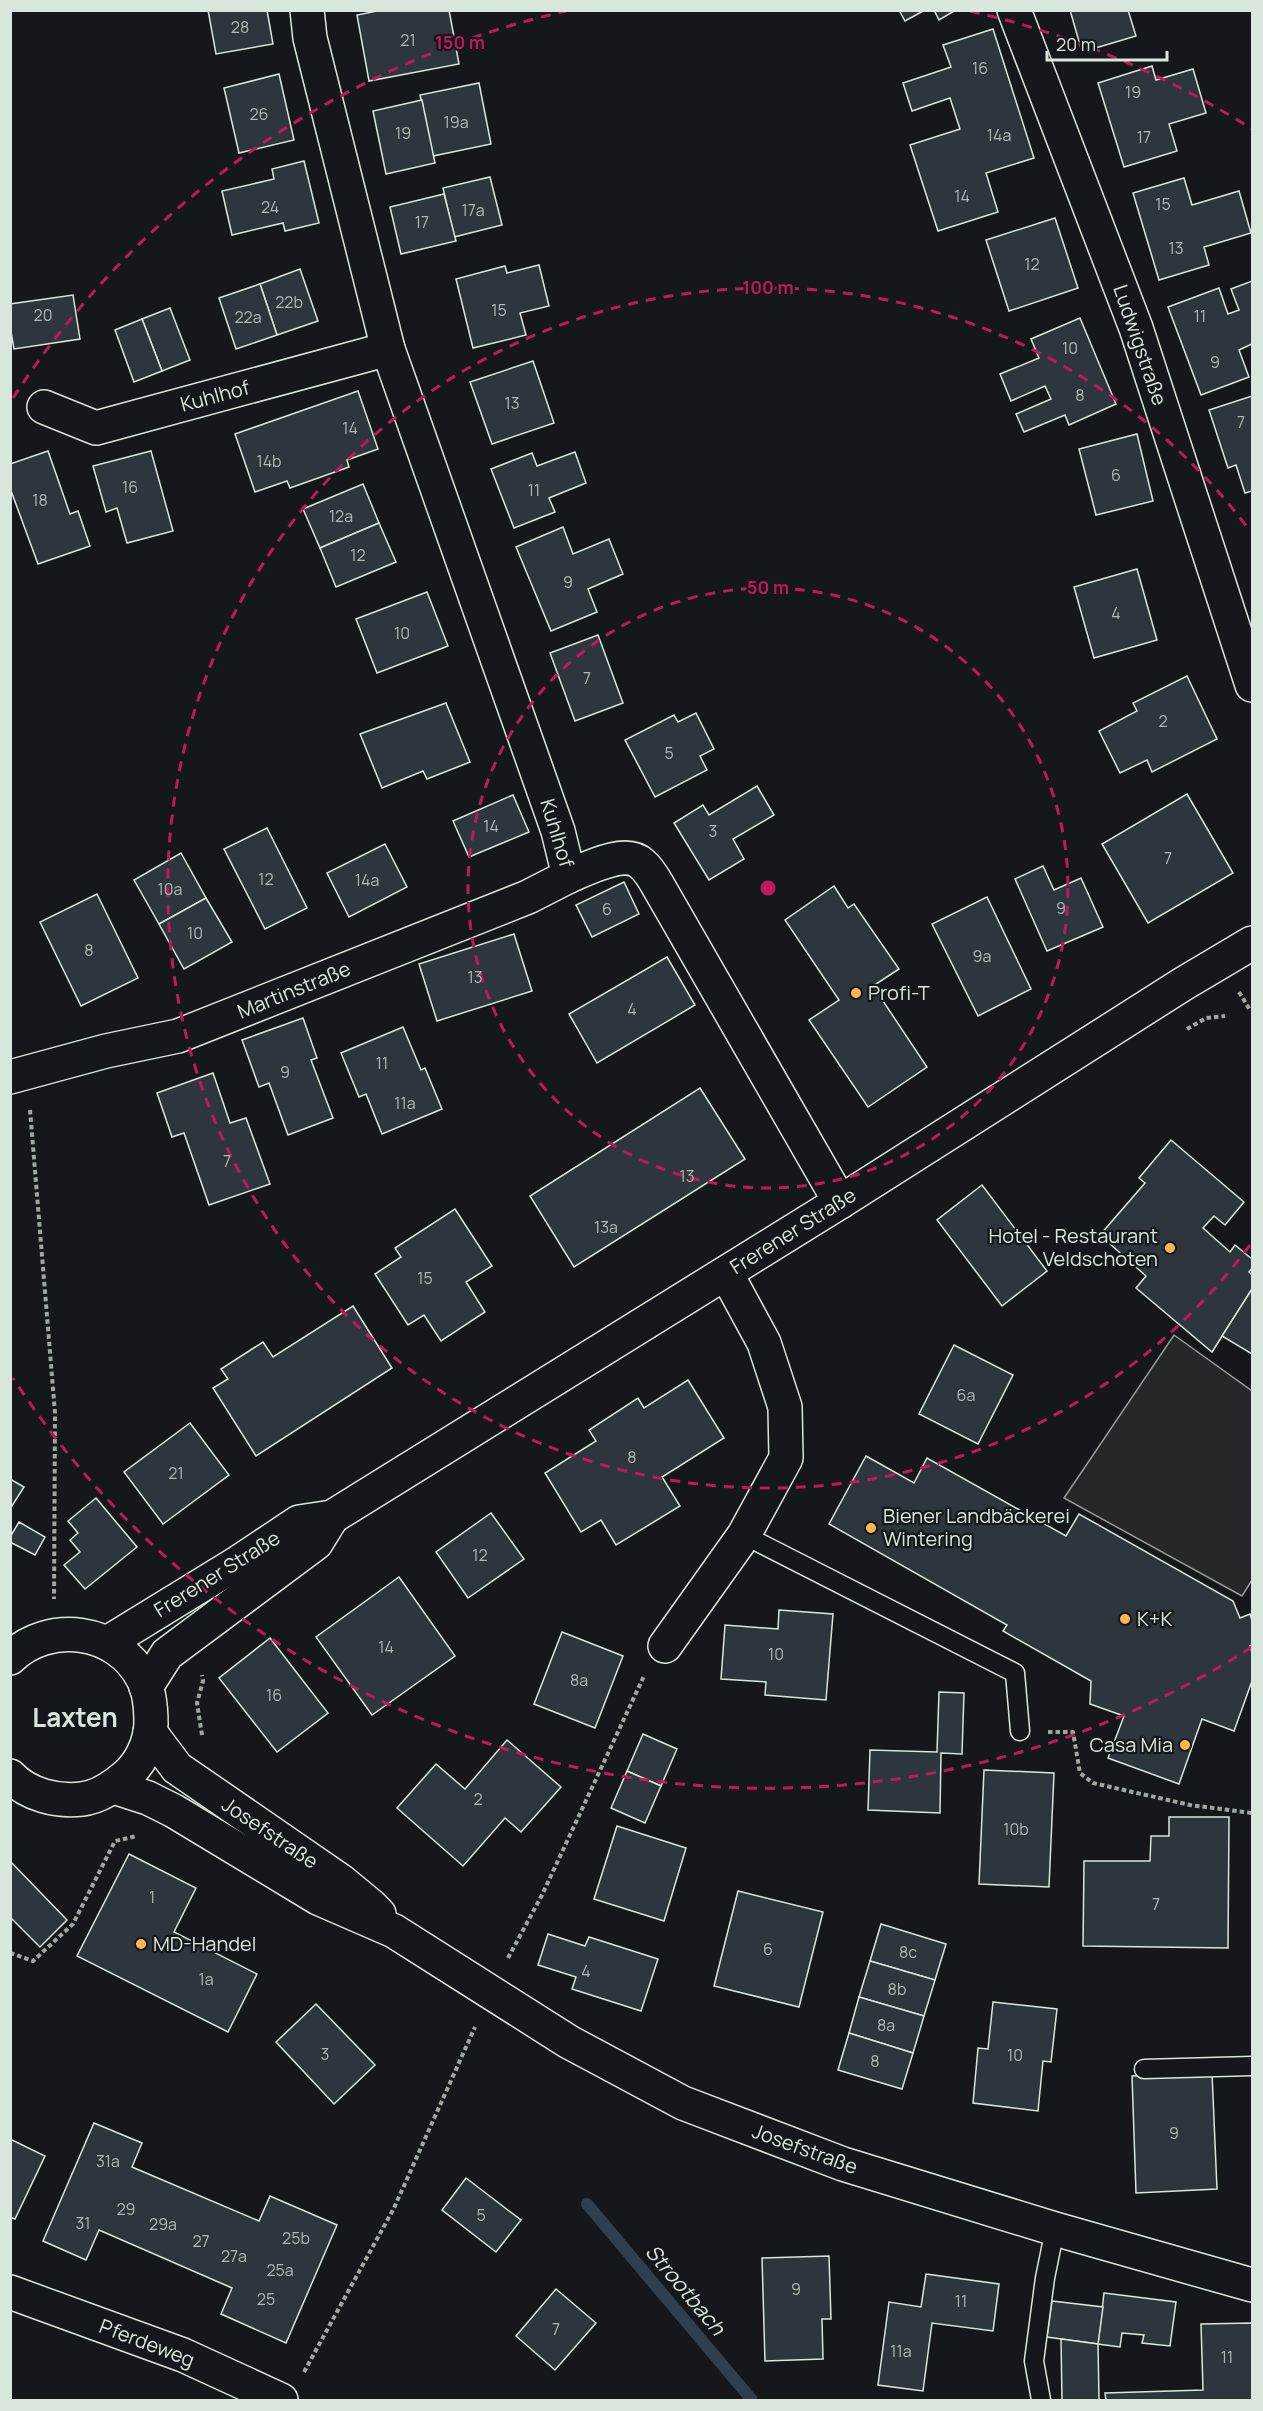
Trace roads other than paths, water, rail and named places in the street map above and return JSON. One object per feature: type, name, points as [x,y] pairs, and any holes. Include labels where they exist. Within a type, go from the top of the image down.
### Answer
[{"type":"street","name":"Kuhlhof","points":[[307,10],[310,38],[388,349],[558,831],[569,876],[604,861],[628,858],[641,862],[657,884],[840,1202]]},
{"type":"street","name":"Ludwigstraße","points":[[1014,10],[1136,328],[1252,685]]},
{"type":"street","name":"Kuhlhof","points":[[44,407],[96,428],[388,349]]},
{"type":"street","name":"Martinstraße","points":[[19,1075],[106,1051],[178,1036],[528,897],[569,876]]},
{"type":"street","name":"Frerener Straße","points":[[107,1642],[230,1568],[299,1522],[332,1517],[1252,943]]},
{"type":"street","points":[[666,1646],[744,1535],[786,1458],[785,1407],[764,1343],[726,1273]]},
{"type":"street","name":"Frerener Straße","points":[[146,1687],[167,1654],[315,1543],[332,1517]]},
{"type":"street","points":[[10,1658],[18,1650],[24,1636],[85,1635],[107,1642],[129,1659],[143,1678],[151,1709],[150,1732],[144,1752],[132,1770],[114,1787],[85,1799],[65,1800],[46,1797],[14,1785]]},
{"type":"street","name":"Josefstraße","points":[[150,1732],[177,1768],[341,1881],[370,1905],[394,1932]]},
{"type":"street","name":"Josefstraße","points":[[114,1787],[148,1798],[174,1811],[318,1898],[394,1932],[569,2042],[683,2103],[843,2164],[1055,2229],[1252,2285]]},
{"type":"street","name":"Pferdeweg","points":[[10,2292],[183,2355],[290,2390]]},
{"type":"lane","points":[[744,1535],[1015,1673],[1020,1731]]},
{"type":"lane","points":[[1144,2069],[1252,2066]]},
{"type":"lane","points":[[1041,2400],[1034,2361],[1045,2278],[1055,2229]]},
{"type":"waterway","name":"Strootbach","points":[[587,2204],[752,2400]]},
{"type":"place","name":"Profi-T","points":[[856,993]]},
{"type":"place","name":"Hotel - Restaurant Veldschoten","points":[[1170,1248]]},
{"type":"place","name":"Biener Landbäckerei Wintering","points":[[871,1528]]},
{"type":"place","name":"K+K","points":[[1125,1619]]},
{"type":"place","name":"Casa Mia","points":[[1185,1745]]},
{"type":"place","name":"MD-Handel","points":[[141,1944]]},
{"type":"district","name":"Laxten","points":[[75,1718]]}]
